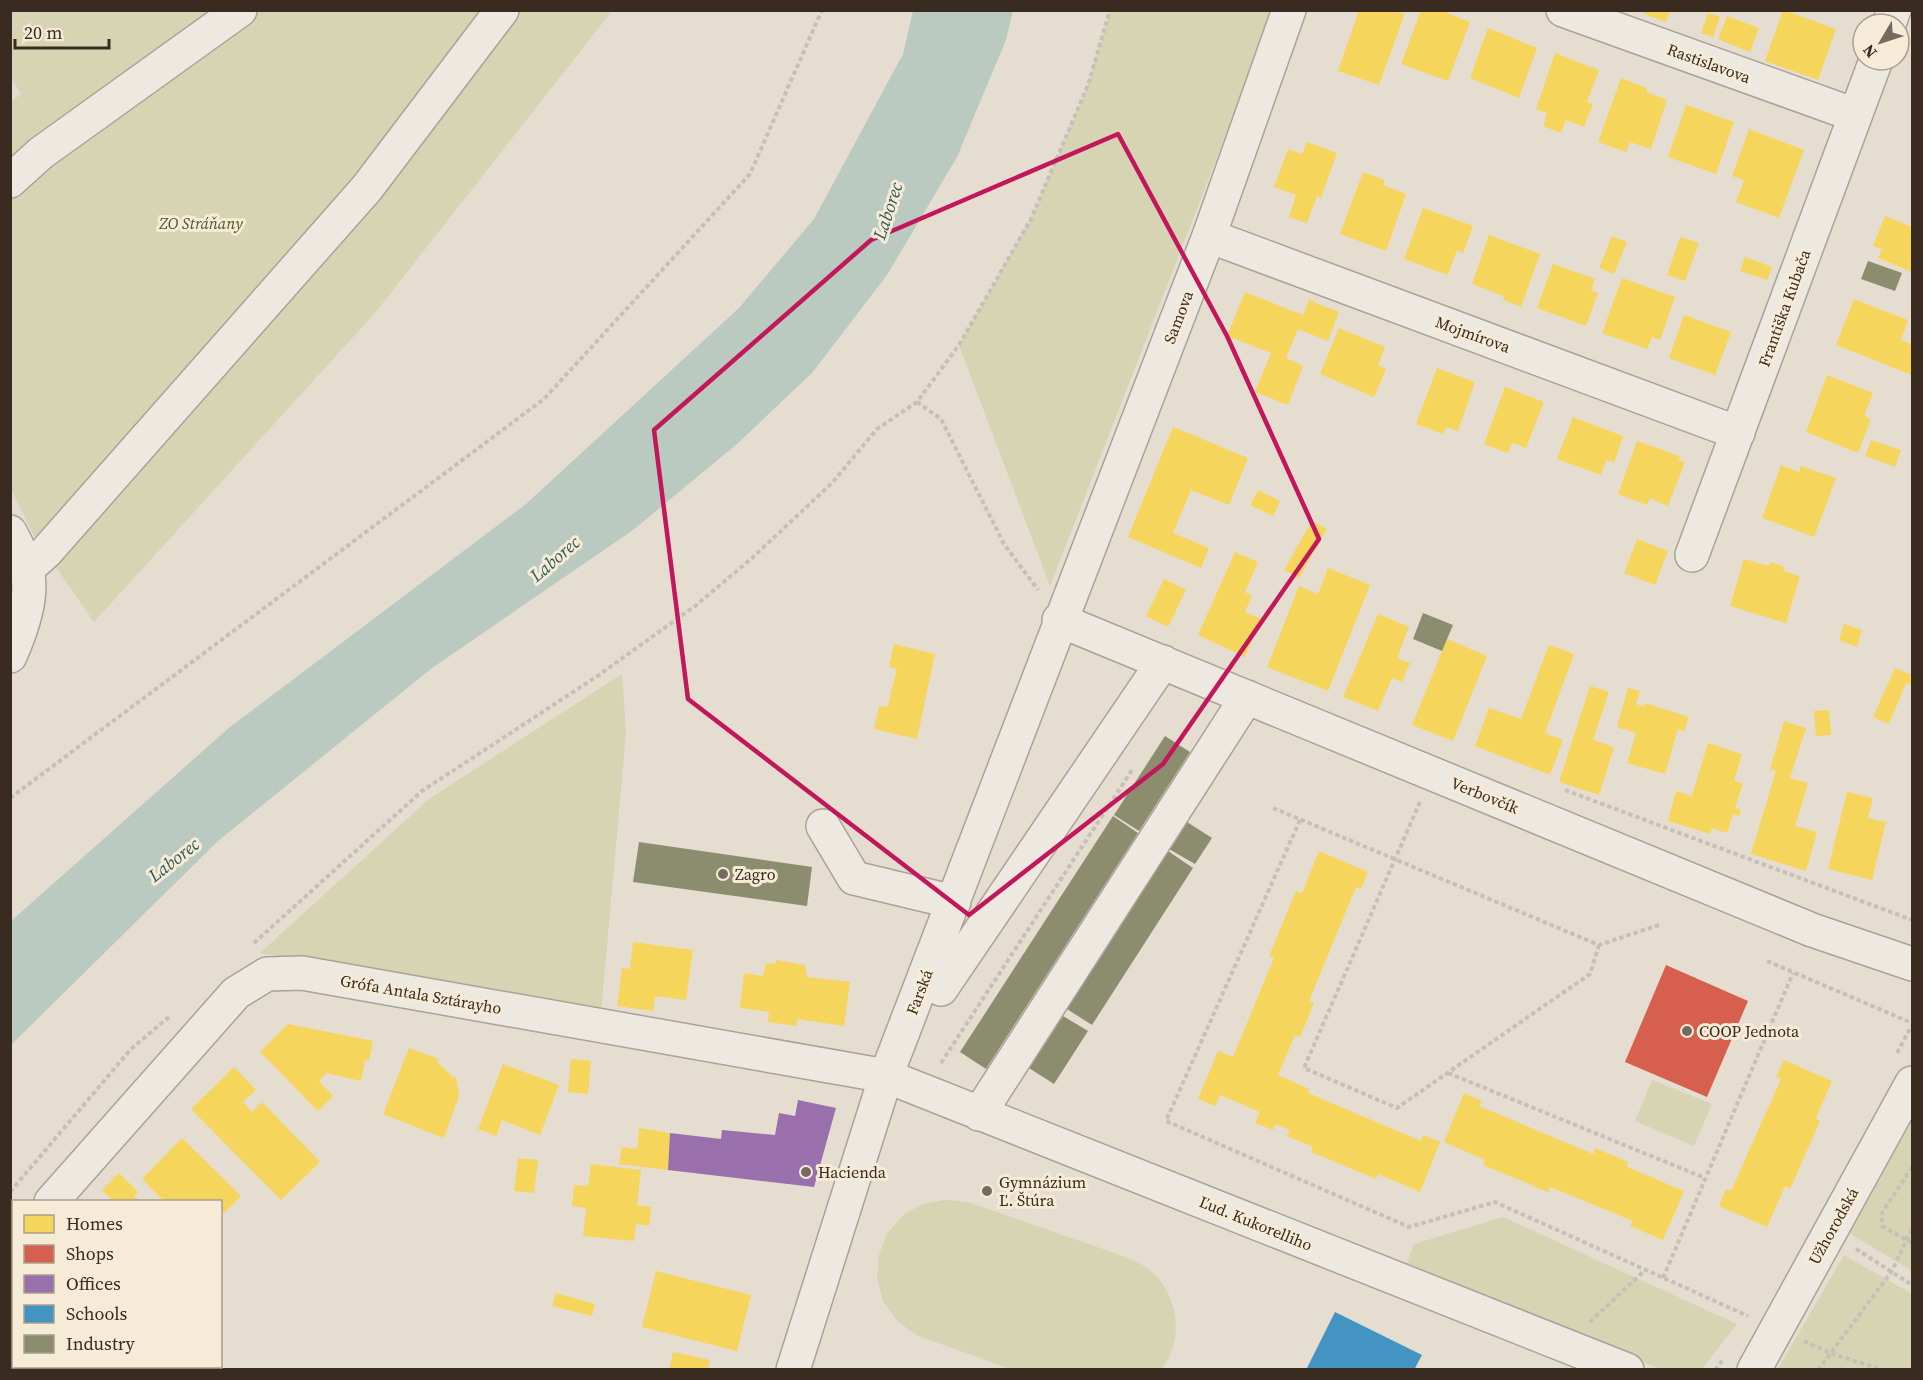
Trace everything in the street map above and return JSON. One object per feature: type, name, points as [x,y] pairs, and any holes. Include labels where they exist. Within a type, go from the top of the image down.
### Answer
[{"type":"street","points":[[10,182],[41,153],[240,10]]},
{"type":"street","points":[[27,569],[46,552],[366,188],[502,10]]},
{"type":"street","name":"Samova","points":[[1059,620],[1209,236],[1289,10]]},
{"type":"street","name":"Rastislavova","points":[[1563,10],[1855,115]]},
{"type":"street","name":"Františka Kubača","points":[[1692,555],[1871,72]]},
{"type":"street","name":"Mojmírova","points":[[1209,236],[1738,433]]},
{"type":"street","points":[[10,532],[27,569],[27,601],[10,656]]},
{"type":"street","name":"Verbovčík","points":[[1059,620],[1812,930],[1912,964]]},
{"type":"street","name":"Farská","points":[[793,1370],[886,1076],[954,902],[1059,620]]},
{"type":"street","points":[[941,989],[1163,662]]},
{"type":"street","points":[[979,1114],[1247,697]]},
{"type":"street","points":[[823,826],[854,878],[954,902]]},
{"type":"street","name":"Grófa Antala Sztárayho","points":[[53,1200],[236,993],[267,974],[302,973],[886,1076]]},
{"type":"street","name":"Ľud. Kukorelliho","points":[[886,1076],[1627,1370]]},
{"type":"street","name":"Užhorodská","points":[[1754,1370],[1912,1083]]},
{"type":"path","points":[[10,798],[544,399],[750,174],[822,10]]},
{"type":"path","points":[[246,950],[422,791],[599,675],[695,606],[751,559],[832,483],[877,429],[917,402],[959,345],[1031,219],[1088,85],[1110,10]]},
{"type":"path","points":[[917,402],[941,419],[1004,544],[1059,620]]},
{"type":"path","points":[[922,1091],[1136,764]]},
{"type":"path","points":[[1433,773],[1304,1068],[1397,1108],[1590,974],[1599,945]]},
{"type":"path","points":[[1273,808],[1599,945],[1662,924]]},
{"type":"path","points":[[1300,820],[1166,1121],[1408,1227],[1495,1202],[1830,1353],[1883,1370]]},
{"type":"path","points":[[1767,962],[1912,1023]]},
{"type":"path","points":[[1663,1278],[1793,973]]},
{"type":"path","points":[[10,1192],[131,1049],[175,1011]]},
{"type":"path","points":[[1448,1073],[1705,1178]]},
{"type":"path","points":[[1912,1167],[1882,1213],[1882,1226],[1912,1242]]},
{"type":"path","points":[[1818,1370],[1892,1271],[1912,1228]]},
{"type":"path","points":[[1829,1233],[1912,1285]]},
{"type":"path","points":[[1565,1345],[1645,1270]]},
{"type":"highlighted area","points":[[1118,134],[1227,336],[1319,539],[1163,764],[969,915],[688,699],[654,430],[871,240]]},
{"type":"green space","name":"ZO Stráňany","points":[[10,11],[612,11],[375,313],[94,622],[33,534],[11,489],[10,102],[21,94],[11,78]]},
{"type":"green space","points":[[1110,11],[1274,11],[1050,586],[959,345],[1031,219],[1088,85]]},
{"type":"green space","points":[[622,674],[626,733],[601,1013],[260,953],[429,799]]},
{"type":"green space","points":[[1652,1080],[1712,1104],[1694,1146],[1635,1121]]},
{"type":"green space","points":[[1912,1107],[1912,1271],[1844,1230]]},
{"type":"green space","points":[[945,1200],[968,1202],[1126,1257],[1147,1268],[1166,1289],[1175,1316],[1174,1344],[1169,1358],[1161,1369],[1010,1369],[916,1335],[897,1321],[883,1301],[877,1278],[879,1255],[887,1234],[902,1216],[922,1204]]},
{"type":"green space","points":[[1503,1217],[1737,1324],[1702,1369],[1660,1369],[1407,1263],[1414,1244]]},
{"type":"green space","points":[[1844,1255],[1912,1294],[1912,1369],[1778,1369]]},
{"type":"green space","points":[[11,1297],[12,1368],[91,1369],[11,1369]]},
{"type":"water","name":"Laborec","points":[[913,11],[1013,11],[1006,40],[957,157],[887,275],[812,373],[737,444],[633,530],[432,668],[218,841],[11,1045],[11,921],[230,727],[526,504],[739,308],[814,219],[903,54]]},
{"type":"building: Homes","points":[[1359,10],[1405,13],[1379,85],[1338,71]]},
{"type":"building: Homes","points":[[1421,10],[1440,10],[1470,22],[1448,81],[1401,64]]},
{"type":"building: Homes","points":[[1636,10],[1670,10],[1666,22]]},
{"type":"building: Homes","points":[[1783,10],[1836,29],[1818,80],[1765,61]]},
{"type":"building: Homes","points":[[1708,13],[1720,17],[1713,37],[1701,33]]},
{"type":"building: Homes","points":[[1727,16],[1759,28],[1750,52],[1718,39]]},
{"type":"building: Homes","points":[[1488,28],[1537,48],[1519,98],[1470,78]]},
{"type":"building: Homes","points":[[1555,53],[1599,70],[1587,102],[1593,104],[1584,127],[1566,120],[1561,133],[1543,126],[1547,113],[1536,109]]},
{"type":"building: Homes","points":[[1621,78],[1647,88],[1646,92],[1667,100],[1651,149],[1630,142],[1626,152],[1598,142]]},
{"type":"building: Homes","points":[[1686,105],[1734,122],[1716,174],[1668,157]]},
{"type":"building: Homes","points":[[1749,129],[1804,150],[1779,218],[1736,202],[1744,180],[1732,176]]},
{"type":"building: Homes","points":[[1307,142],[1337,153],[1321,198],[1317,196],[1307,223],[1289,217],[1296,195],[1274,187],[1288,149],[1302,154]]},
{"type":"building: Homes","points":[[1363,172],[1385,180],[1383,185],[1406,194],[1386,251],[1340,234]]},
{"type":"building: Homes","points":[[1423,208],[1473,226],[1463,253],[1457,250],[1448,275],[1404,259]]},
{"type":"building: Homes","points":[[1885,216],[1912,227],[1912,272],[1878,258],[1882,249],[1873,246]]},
{"type":"building: Homes","points":[[1489,235],[1540,254],[1521,307],[1503,300],[1504,296],[1472,284]]},
{"type":"building: Homes","points":[[1612,236],[1627,242],[1614,274],[1599,268]]},
{"type":"building: Homes","points":[[1680,237],[1699,243],[1685,281],[1667,275]]},
{"type":"building: Homes","points":[[1745,257],[1772,267],[1767,280],[1740,271]]},
{"type":"building: Homes","points":[[1553,264],[1595,279],[1591,290],[1598,293],[1586,326],[1537,308]]},
{"type":"building: Homes","points":[[1622,278],[1675,297],[1660,340],[1652,337],[1647,349],[1602,333]]},
{"type":"building: Homes","points":[[1245,292],[1303,315],[1309,300],[1339,312],[1328,341],[1298,329],[1286,358],[1303,366],[1288,405],[1255,392],[1271,353],[1227,336]]},
{"type":"building: Homes","points":[[1854,299],[1908,320],[1901,340],[1912,344],[1912,375],[1836,345]]},
{"type":"building: Homes","points":[[1684,315],[1731,332],[1715,375],[1669,358]]},
{"type":"building: Homes","points":[[1339,328],[1385,347],[1378,365],[1386,369],[1374,397],[1320,374]]},
{"type":"building: Homes","points":[[1437,368],[1475,382],[1458,431],[1446,427],[1443,434],[1416,424]]},
{"type":"building: Homes","points":[[1827,375],[1873,393],[1864,416],[1871,419],[1858,453],[1806,432]]},
{"type":"building: Homes","points":[[1505,387],[1544,402],[1526,448],[1512,443],[1508,453],[1484,444]]},
{"type":"building: Homes","points":[[1573,417],[1623,436],[1614,463],[1606,460],[1601,475],[1557,459]]},
{"type":"building: Homes","points":[[1173,427],[1248,458],[1229,505],[1191,490],[1173,533],[1209,548],[1201,568],[1128,537]]},
{"type":"building: Homes","points":[[1871,440],[1901,450],[1895,467],[1865,456]]},
{"type":"building: Homes","points":[[1637,441],[1680,456],[1678,460],[1685,462],[1668,506],[1650,498],[1647,505],[1618,494]]},
{"type":"building: Homes","points":[[1781,465],[1799,472],[1801,466],[1836,478],[1814,537],[1762,518]]},
{"type":"building: Homes","points":[[1258,490],[1280,501],[1273,516],[1250,505]]},
{"type":"building: Homes","points":[[1312,521],[1327,529],[1299,578],[1284,570]]},
{"type":"building: Homes","points":[[1637,539],[1668,551],[1655,585],[1624,573]]},
{"type":"building: Homes","points":[[1235,552],[1258,562],[1245,592],[1252,596],[1245,612],[1261,619],[1245,657],[1198,635]]},
{"type":"building: Homes","points":[[1744,559],[1769,566],[1770,562],[1785,567],[1783,571],[1800,576],[1786,623],[1730,606]]},
{"type":"building: Homes","points":[[1328,568],[1370,585],[1328,691],[1267,667],[1299,586],[1318,594]]},
{"type":"building: Homes","points":[[1164,579],[1186,590],[1168,627],[1146,616]]},
{"type":"building: Homes","points":[[1378,614],[1409,627],[1397,658],[1410,663],[1402,682],[1392,678],[1378,711],[1343,697]]},
{"type":"building: Homes","points":[[1844,624],[1862,630],[1857,647],[1839,640]]},
{"type":"building: Homes","points":[[1447,639],[1487,656],[1453,741],[1412,725]]},
{"type":"building: Homes","points":[[894,644],[935,654],[917,739],[874,729],[879,706],[888,707],[897,669],[889,667]]},
{"type":"building: Homes","points":[[1549,645],[1574,654],[1545,733],[1563,740],[1550,775],[1475,746],[1489,708],[1521,719]]},
{"type":"building: Homes","points":[[1895,668],[1912,675],[1912,685],[1906,683],[1889,724],[1873,717]]},
{"type":"building: Homes","points":[[1590,686],[1609,692],[1593,740],[1614,747],[1599,795],[1559,782]]},
{"type":"building: Homes","points":[[1628,688],[1640,691],[1636,704],[1644,707],[1645,703],[1689,717],[1684,732],[1678,729],[1665,774],[1627,763],[1636,733],[1617,727]]},
{"type":"building: Homes","points":[[1829,710],[1831,735],[1816,736],[1814,711]]},
{"type":"building: Homes","points":[[1784,721],[1806,728],[1790,778],[1808,783],[1795,826],[1817,832],[1806,871],[1751,854],[1776,771],[1770,769]]},
{"type":"building: Homes","points":[[1708,743],[1742,754],[1734,781],[1743,783],[1735,808],[1741,810],[1739,816],[1733,814],[1727,833],[1712,828],[1710,834],[1668,821],[1676,791],[1692,796]]},
{"type":"building: Homes","points":[[1847,792],[1873,798],[1868,818],[1886,822],[1872,880],[1828,869]]},
{"type":"building: Homes","points":[[1319,851],[1368,872],[1361,889],[1356,887],[1309,1001],[1314,1003],[1300,1037],[1295,1035],[1278,1075],[1309,1089],[1308,1093],[1421,1141],[1423,1135],[1440,1142],[1420,1192],[1378,1174],[1376,1179],[1311,1152],[1313,1147],[1287,1136],[1290,1130],[1275,1124],[1273,1130],[1255,1123],[1260,1112],[1220,1095],[1215,1106],[1198,1099],[1218,1051],[1233,1057],[1274,958],[1269,956],[1296,891],[1302,893]]},
{"type":"building: Homes","points":[[633,942],[693,950],[686,1000],[655,996],[653,1011],[617,1006],[622,968],[630,969]]},
{"type":"building: Homes","points":[[776,960],[805,965],[807,977],[850,982],[844,1026],[797,1019],[797,1026],[768,1022],[769,1012],[740,1008],[744,973],[763,976],[766,963],[775,964]]},
{"type":"building: Homes","points":[[288,1024],[373,1041],[369,1061],[365,1060],[361,1081],[326,1073],[319,1081],[333,1096],[318,1111],[260,1052]]},
{"type":"building: Homes","points":[[409,1048],[439,1059],[437,1062],[453,1077],[456,1077],[459,1096],[444,1138],[383,1114]]},
{"type":"building: Homes","points":[[571,1059],[591,1061],[588,1094],[568,1092]]},
{"type":"building: Homes","points":[[1784,1060],[1832,1081],[1816,1118],[1820,1121],[1790,1189],[1785,1186],[1767,1227],[1719,1206],[1726,1189],[1731,1191],[1781,1079],[1776,1077]]},
{"type":"building: Homes","points":[[503,1064],[559,1085],[540,1135],[502,1120],[496,1136],[478,1129]]},
{"type":"building: Homes","points":[[234,1067],[256,1090],[243,1102],[252,1112],[262,1102],[320,1162],[281,1200],[191,1109]]},
{"type":"building: Homes","points":[[1464,1093],[1482,1101],[1479,1106],[1593,1154],[1595,1148],[1628,1162],[1627,1167],[1684,1191],[1663,1240],[1630,1226],[1633,1221],[1550,1187],[1548,1192],[1483,1165],[1485,1160],[1444,1142]]},
{"type":"building: Homes","points":[[639,1128],[670,1133],[668,1170],[619,1164],[622,1147],[637,1149]]},
{"type":"building: Homes","points":[[182,1138],[241,1196],[222,1215],[222,1200],[163,1200],[142,1179]]},
{"type":"building: Homes","points":[[518,1158],[538,1160],[534,1193],[514,1191]]},
{"type":"building: Homes","points":[[591,1164],[641,1170],[637,1205],[651,1207],[649,1226],[636,1224],[634,1241],[583,1236],[586,1208],[572,1206],[574,1185],[588,1186]]},
{"type":"building: Homes","points":[[119,1173],[138,1192],[134,1196],[138,1200],[112,1200],[102,1190]]},
{"type":"building: Homes","points":[[656,1271],[751,1295],[737,1351],[642,1327]]},
{"type":"building: Homes","points":[[556,1293],[595,1304],[592,1316],[552,1306]]},
{"type":"building: Homes","points":[[673,1352],[710,1360],[708,1370],[669,1370]]},
{"type":"building: Homes","points":[[110,1368],[144,1368],[143,1370],[112,1370]]},
{"type":"building: Shops","name":"COOP Jednota","points":[[1666,965],[1748,1001],[1707,1097],[1625,1062]]},
{"type":"building: Offices","points":[[798,1100],[836,1108],[814,1187],[668,1170],[670,1133],[721,1139],[722,1130],[775,1135],[779,1113],[795,1116]]},
{"type":"building: Schools","points":[[1335,1312],[1422,1355],[1414,1370],[1306,1370]]},
{"type":"building: Industry","points":[[1868,261],[1902,273],[1895,291],[1861,279]]},
{"type":"building: Industry","points":[[1423,613],[1453,625],[1442,651],[1413,639]]},
{"type":"building: Industry","points":[[1165,736],[1190,752],[1139,831],[1114,815]]},
{"type":"building: Industry","points":[[1113,816],[1138,833],[986,1069],[960,1052]]},
{"type":"building: Industry","points":[[1187,822],[1212,838],[1195,864],[1169,849]]},
{"type":"building: Industry","name":"Zagro","points":[[639,842],[812,867],[807,906],[633,882]]},
{"type":"building: Industry","points":[[1168,851],[1193,868],[1092,1025],[1067,1009]]},
{"type":"building: Industry","points":[[1063,1016],[1088,1031],[1054,1084],[1029,1068]]},
{"type":"place","name":"Zagro","points":[[723,874]]},
{"type":"place","name":"COOP Jednota","points":[[1687,1031]]},
{"type":"place","name":"Hacienda","points":[[806,1172]]},
{"type":"place","name":"Gymnázium Ľ. Štúra","points":[[987,1191]]}]
